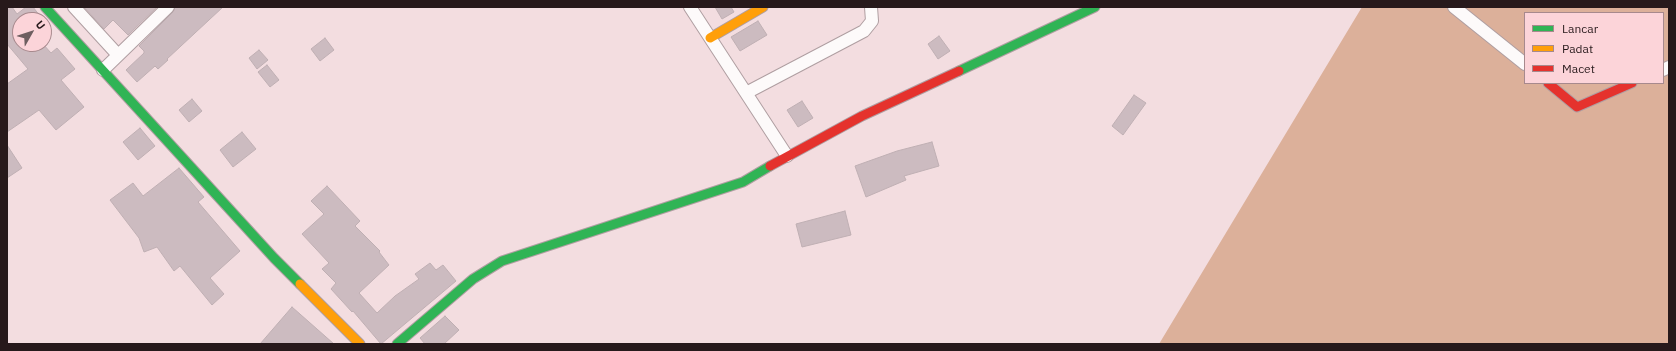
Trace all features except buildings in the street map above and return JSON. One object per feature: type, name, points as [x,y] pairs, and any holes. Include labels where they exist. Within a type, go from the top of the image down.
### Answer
[{"type":"street","points":[[45,7],[274,258],[360,344]]},
{"type":"street","points":[[58,21],[73,7],[118,55]]},
{"type":"street","points":[[103,70],[168,7]]},
{"type":"street","points":[[690,7],[746,93],[784,157]]},
{"type":"street","points":[[710,38],[763,7]]},
{"type":"street","points":[[746,93],[864,31],[872,21],[871,7]]},
{"type":"street","points":[[397,344],[473,279],[502,261],[743,182],[784,157],[892,101],[1095,7]]},
{"type":"street","points":[[1454,7],[1524,63]]},
{"type":"street","points":[[1549,84],[1577,107],[1630,84]]},
{"type":"shaded area","points":[[1362,7],[1669,7],[1669,344],[1159,344]]},
{"type":"traffic: fast","points":[[45,7],[274,258],[300,284]]},
{"type":"traffic: fast","points":[[959,71],[1095,7]]},
{"type":"traffic: fast","points":[[397,344],[473,279],[502,261],[743,182],[770,166]]},
{"type":"traffic: slow","points":[[710,38],[763,7]]},
{"type":"traffic: slow","points":[[300,284],[360,344]]},
{"type":"traffic: jam","points":[[770,166],[862,116],[959,71]]},
{"type":"traffic: jam","points":[[1549,84],[1577,107],[1630,84]]}]
